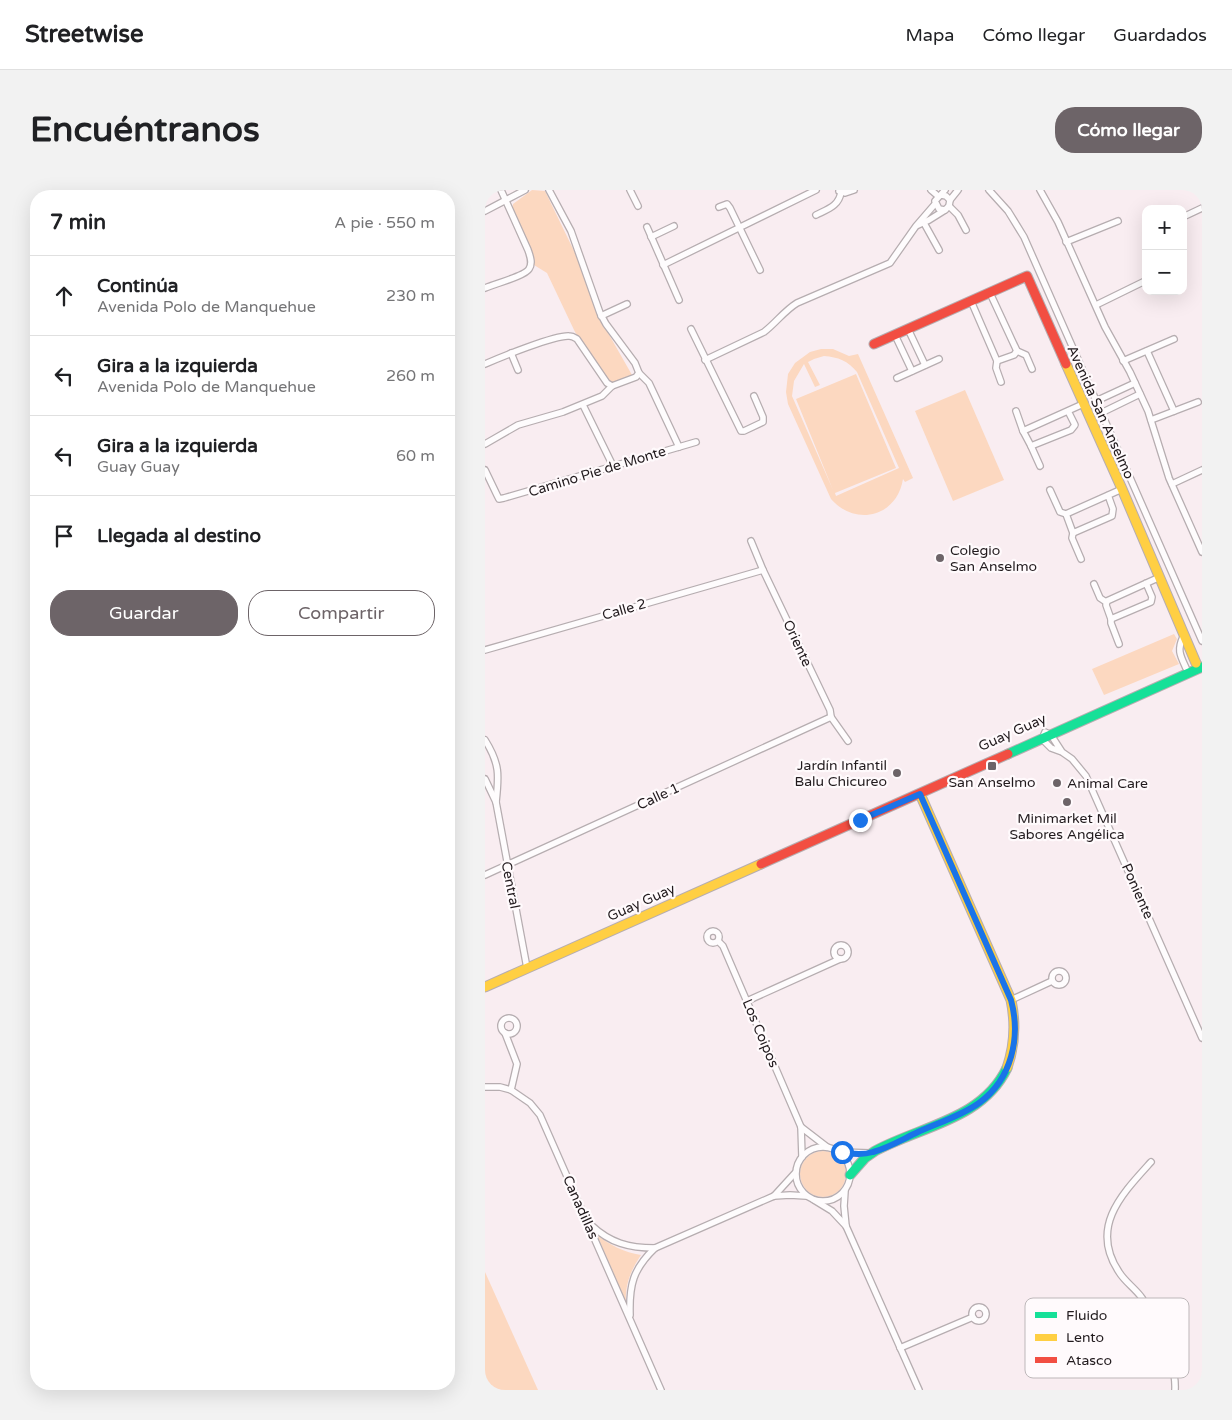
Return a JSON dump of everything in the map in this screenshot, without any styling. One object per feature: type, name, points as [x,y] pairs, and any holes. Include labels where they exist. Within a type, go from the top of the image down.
[{"type":"street","points":[[485,288],[525,273],[531,266],[528,250],[501,190]]},
{"type":"street","points":[[485,211],[525,190]]},
{"type":"street","points":[[549,190],[571,231],[601,316],[635,362],[639,373],[650,384],[679,446]]},
{"type":"street","points":[[630,190],[638,206]]},
{"type":"street","points":[[663,265],[816,190]]},
{"type":"street","points":[[816,215],[835,206],[840,198],[840,191],[853,190]]},
{"type":"street","points":[[931,190],[946,196],[948,205],[958,215],[967,230]]},
{"type":"street","points":[[916,226],[924,223],[948,205],[958,190]]},
{"type":"street","name":"Avenida San Anselmo","points":[[989,190],[1008,211],[1023,237],[1202,641]]},
{"type":"street","points":[[1040,190],[1054,215],[1114,345],[1140,394],[1151,420],[1172,484],[1200,543],[1202,552]]},
{"type":"street","points":[[705,360],[764,332],[797,303],[890,262],[942,194]]},
{"type":"street","points":[[719,207],[727,204],[760,270]]},
{"type":"street","points":[[935,204],[939,209],[948,205]]},
{"type":"street","points":[[1187,215],[1202,208]]},
{"type":"street","points":[[1066,242],[1118,221]]},
{"type":"street","points":[[924,223],[939,250]]},
{"type":"street","points":[[651,238],[674,226]]},
{"type":"street","points":[[647,227],[679,300]]},
{"type":"street","points":[[874,344],[1027,276],[1122,489],[1160,577],[1183,637],[1200,664]]},
{"type":"street","points":[[1095,305],[1142,282]]},
{"type":"street","points":[[990,292],[1017,351],[1026,355],[1032,369]]},
{"type":"street","points":[[971,301],[997,361],[996,368],[1001,382]]},
{"type":"street","points":[[601,316],[627,304]]},
{"type":"street","points":[[908,329],[925,365]]},
{"type":"street","points":[[691,330],[741,431],[763,422],[763,417],[754,396]]},
{"type":"street","points":[[895,335],[912,371]]},
{"type":"street","points":[[485,364],[511,353],[572,336],[577,339],[607,383],[612,386]]},
{"type":"street","points":[[1123,361],[1174,339]]},
{"type":"street","points":[[1147,350],[1174,411]]},
{"type":"street","points":[[997,361],[1014,355],[1017,351]]},
{"type":"street","points":[[511,353],[518,370]]},
{"type":"street","points":[[897,378],[939,359]]},
{"type":"street","points":[[485,444],[518,425],[563,412],[602,396],[612,386],[636,377],[639,373]]},
{"type":"street","points":[[1096,401],[1135,383]]},
{"type":"street","points":[[1101,413],[1140,394]]},
{"type":"street","points":[[1151,420],[1198,402]]},
{"type":"street","points":[[583,404],[613,466]]},
{"type":"street","points":[[1023,430],[1083,404]]},
{"type":"street","points":[[1031,446],[1071,430],[1075,425],[1068,411]]},
{"type":"street","points":[[1016,412],[1040,466]]},
{"type":"street","name":"Camino Pie de Monte","points":[[485,470],[499,499],[508,498],[695,442]]},
{"type":"street","points":[[1172,484],[1202,470]]},
{"type":"street","points":[[1050,490],[1061,513],[1066,514],[1122,489]]},
{"type":"street","points":[[1073,533],[1112,516],[1113,510],[1107,496]]},
{"type":"street","points":[[1066,514],[1073,533],[1072,538],[1081,559]]},
{"type":"street","name":"Oriente","points":[[751,541],[830,710],[831,716],[849,741]]},
{"type":"street","name":"Calle 2","points":[[485,650],[763,570]]},
{"type":"street","points":[[1106,602],[1160,577]]},
{"type":"street","points":[[1111,619],[1151,602],[1153,597],[1146,583]]},
{"type":"street","points":[[1094,584],[1100,598],[1106,602],[1119,644]]},
{"type":"street","points":[[1183,637],[1179,651],[1187,668]]},
{"type":"street","name":"Guay Guay","points":[[835,832],[865,813],[1046,735],[1187,668],[1200,664]]},
{"type":"street","name":"Guay Guay","points":[[1095,712],[1200,664]]},
{"type":"street","name":"Calle 1","points":[[485,875],[831,716]]},
{"type":"street","name":"Poniente","points":[[1046,735],[1051,748],[1062,752]]},
{"type":"street","name":"Poniente","points":[[1046,735],[1062,752],[1076,762],[1086,776],[1202,1038]]},
{"type":"street","name":"Central","points":[[485,740],[497,761],[498,786],[496,802]]},
{"type":"street","name":"Guay Guay","points":[[485,987],[920,794],[960,773]]},
{"type":"street","name":"Central","points":[[485,779],[496,802],[527,968]]},
{"type":"street","points":[[919,1390],[846,1226],[845,1190],[850,1176],[872,1152],[971,1108],[984,1099],[1008,1067],[1015,1042],[1015,1023],[1011,1000],[920,794]]},
{"type":"street","name":"Los Coipos","points":[[719,942],[723,946],[801,1126],[802,1157]]},
{"type":"street","points":[[747,1000],[840,959]]},
{"type":"street","points":[[1011,1000],[1052,982]]},
{"type":"street","points":[[485,1087],[500,1087],[511,1090],[517,1064],[505,1033]]},
{"type":"street","name":"Canadillas","points":[[511,1090],[530,1103],[540,1115],[661,1390]]},
{"type":"street","name":"Los Coipos","points":[[801,1126],[827,1148]]},
{"type":"street","points":[[630,1319],[632,1282],[643,1261],[655,1248],[774,1196],[785,1186],[795,1172],[802,1157],[813,1149],[827,1148],[838,1152],[872,1152]]},
{"type":"street","points":[[838,1152],[848,1163],[850,1176]]},
{"type":"street","points":[[1142,1298],[1116,1268],[1108,1242],[1108,1229],[1115,1205],[1151,1162]]},
{"type":"street","points":[[795,1172],[798,1186],[806,1196],[831,1211],[846,1226]]},
{"type":"street","points":[[814,1200],[826,1202],[837,1198],[845,1190]]},
{"type":"street","points":[[774,1196],[806,1196]]},
{"type":"street","points":[[588,1223],[602,1235],[619,1244],[655,1248]]},
{"type":"street","points":[[900,1348],[973,1317]]},
{"type":"shaded area","points":[[532,190],[545,191],[577,257],[599,317],[632,375],[610,385],[575,332],[547,273],[534,265],[534,259],[512,209],[513,204]]},
{"type":"shaded area","points":[[821,349],[833,349],[849,356],[858,354],[913,478],[905,482],[903,479],[899,492],[893,502],[874,514],[852,513],[841,508],[831,499],[788,404],[786,392],[788,374],[795,363],[810,352]],"holes":[[[824,356],[846,362],[857,372],[899,468],[836,496],[835,493],[896,468],[856,374],[796,399],[833,490],[792,396],[794,381],[804,364],[815,387],[820,385],[808,362]]]},
{"type":"shaded area","points":[[965,390],[1004,480],[953,501],[915,411]]},
{"type":"shaded area","points":[[1174,634],[1177,639],[1172,651],[1179,664],[1104,695],[1092,669]]},
{"type":"shaded area","points":[[823,1151],[836,1155],[842,1161],[846,1174],[842,1187],[836,1193],[823,1197],[810,1193],[804,1187],[800,1174],[804,1161],[810,1155]]},
{"type":"shaded area","points":[[597,1235],[618,1248],[641,1255],[629,1277],[626,1302]]},
{"type":"shaded area","points":[[485,1272],[538,1390],[485,1390]]},
{"type":"traffic: fast","points":[[1008,754],[1202,667]]},
{"type":"traffic: fast","points":[[850,1175],[865,1158],[875,1151],[966,1111],[996,1085],[1007,1068]]},
{"type":"traffic: slow","points":[[1066,364],[1122,489],[1196,663]]},
{"type":"traffic: slow","points":[[920,794],[1011,1000],[1014,1034],[1007,1068]]},
{"type":"traffic: slow","points":[[485,987],[761,864]]},
{"type":"traffic: jam","points":[[874,344],[1027,276],[1066,364]]},
{"type":"traffic: jam","points":[[761,864],[1008,754]]},
{"type":"place","name":"Colegio San Anselmo","points":[[940,558]]},
{"type":"place","name":"San Anselmo","points":[[992,766]]},
{"type":"place","name":"Jardín Infantil Balu Chicureo","points":[[897,773]]},
{"type":"place","name":"Animal Care","points":[[1057,783]]},
{"type":"place","name":"Minimarket Mil Sabores Angélica","points":[[1067,802]]},
{"type":"route","points":[[842,1152],[872,1152],[979,1103],[989,1095],[1004,1075],[1011,1059],[1015,1042],[1015,1016],[1011,1000],[920,794],[860,820]]}]
